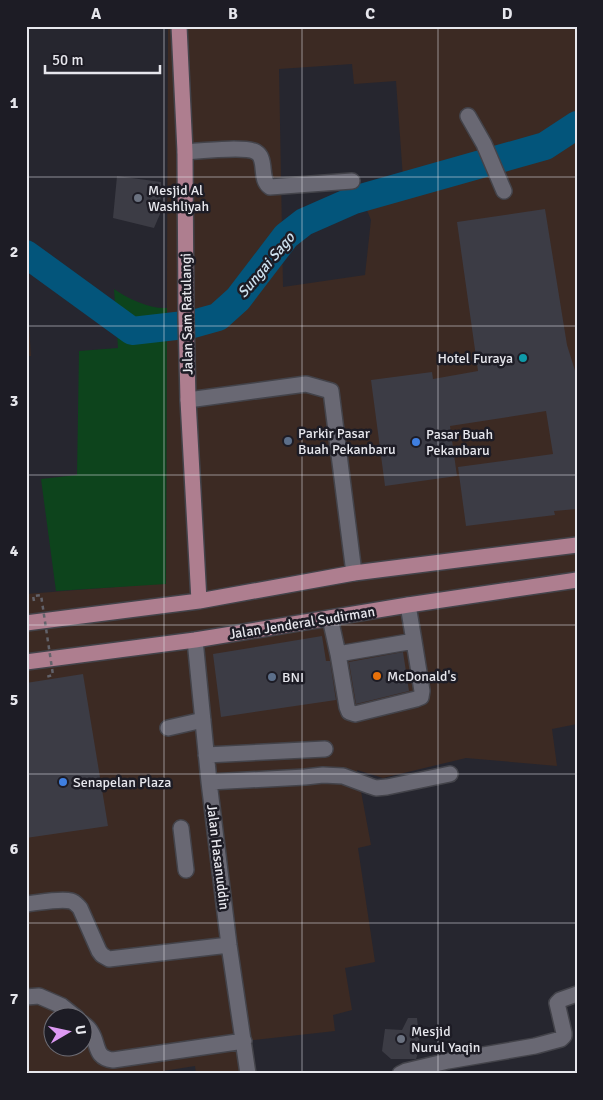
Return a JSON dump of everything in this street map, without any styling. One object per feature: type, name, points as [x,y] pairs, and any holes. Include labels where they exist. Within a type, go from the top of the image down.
[{"type":"main road","name":"Jalan Sam Ratulangi","points":[[180,26],[185,152],[188,400],[199,601]]},
{"type":"main road","points":[[26,623],[199,601],[354,573],[577,545]]},
{"type":"main road","name":"Jalan Jenderal Sudirman","points":[[26,662],[195,640],[408,605],[577,580]]},
{"type":"street","points":[[468,116],[484,144],[504,191]]},
{"type":"street","points":[[185,152],[228,150],[255,152],[260,156],[266,183],[270,187],[352,181]]},
{"type":"street","points":[[188,400],[306,384],[331,391],[354,573]]},
{"type":"street","points":[[330,618],[347,707],[349,712],[355,714],[421,697],[422,691],[408,605]]},
{"type":"street","name":"Jalan Hasanuddin","points":[[195,640],[209,782],[229,945],[248,1074]]},
{"type":"street","points":[[338,654],[414,641]]},
{"type":"street","points":[[168,728],[203,720]]},
{"type":"street","points":[[206,755],[325,749]]},
{"type":"street","points":[[209,782],[323,775],[343,776],[370,786],[382,788],[450,774]]},
{"type":"street","points":[[180,828],[186,870]]},
{"type":"street","points":[[26,904],[64,900],[76,903],[99,951],[108,959],[229,945]]},
{"type":"street","points":[[400,1074],[448,1061],[535,1046],[561,1039],[564,1033],[557,1003],[560,1000],[577,994]]},
{"type":"street","points":[[26,997],[39,996],[64,1008]]},
{"type":"street","points":[[92,1034],[100,1054],[107,1059],[113,1060],[244,1041]]},
{"type":"path","points":[[34,601],[33,596],[41,595],[53,675],[46,676]]},
{"type":"shaded area","points":[[168,26],[577,26],[577,724],[552,729],[557,766],[466,758],[383,778],[357,770],[371,845],[358,848],[375,962],[345,968],[352,1010],[333,1015],[335,1031],[244,1041],[248,1074],[196,1074],[195,1066],[144,1074],[26,1074],[26,594],[166,583]],"holes":[[[352,64],[354,84],[396,81],[403,178],[359,191],[371,220],[365,275],[283,287],[279,69]]]},
{"type":"shaded area","points":[[26,282],[31,356],[26,356]]},
{"type":"green space","points":[[114,289],[139,303],[167,308],[166,584],[56,591],[41,479],[77,475],[79,351],[118,348]]},
{"type":"building","name":"Mesjid Al Washliyah","points":[[117,176],[161,182],[160,214],[154,228],[113,218]]},
{"type":"building","name":"Hotel Furaya","points":[[545,209],[567,345],[577,377],[577,509],[554,511],[555,515],[466,526],[458,467],[553,454],[546,411],[450,426],[457,476],[385,486],[371,380],[432,372],[433,379],[478,371],[457,222]]},
{"type":"building","name":"BNI","points":[[322,636],[326,661],[330,661],[336,700],[221,717],[213,654]]},
{"type":"building","name":"McDonald's","points":[[403,652],[409,691],[356,704],[349,662]]},
{"type":"building","name":"Senapelan Plaza","points":[[83,674],[108,826],[26,838],[26,683]]},
{"type":"building","name":"Mesjid Nurul Yaqin","points":[[408,1018],[417,1018],[420,1047],[416,1059],[391,1059],[382,1051],[385,1029],[402,1030]]},
{"type":"waterway","name":"Sungai Sago","points":[[26,254],[132,331],[193,324],[218,317],[238,299],[286,236],[304,222],[354,200],[545,146],[577,125]]},
{"type":"place","name":"Mesjid Al Washliyah","points":[[138,198]]},
{"type":"place","name":"Hotel Furaya","points":[[523,358]]},
{"type":"place","name":"Parkir Pasar Buah Pekanbaru","points":[[288,441]]},
{"type":"place","name":"Pasar Buah Pekanbaru","points":[[416,442]]},
{"type":"place","name":"McDonald's","points":[[377,676]]},
{"type":"place","name":"BNI","points":[[272,677]]},
{"type":"place","name":"Senapelan Plaza","points":[[63,782]]},
{"type":"place","name":"Mesjid Nurul Yaqin","points":[[401,1039]]}]
